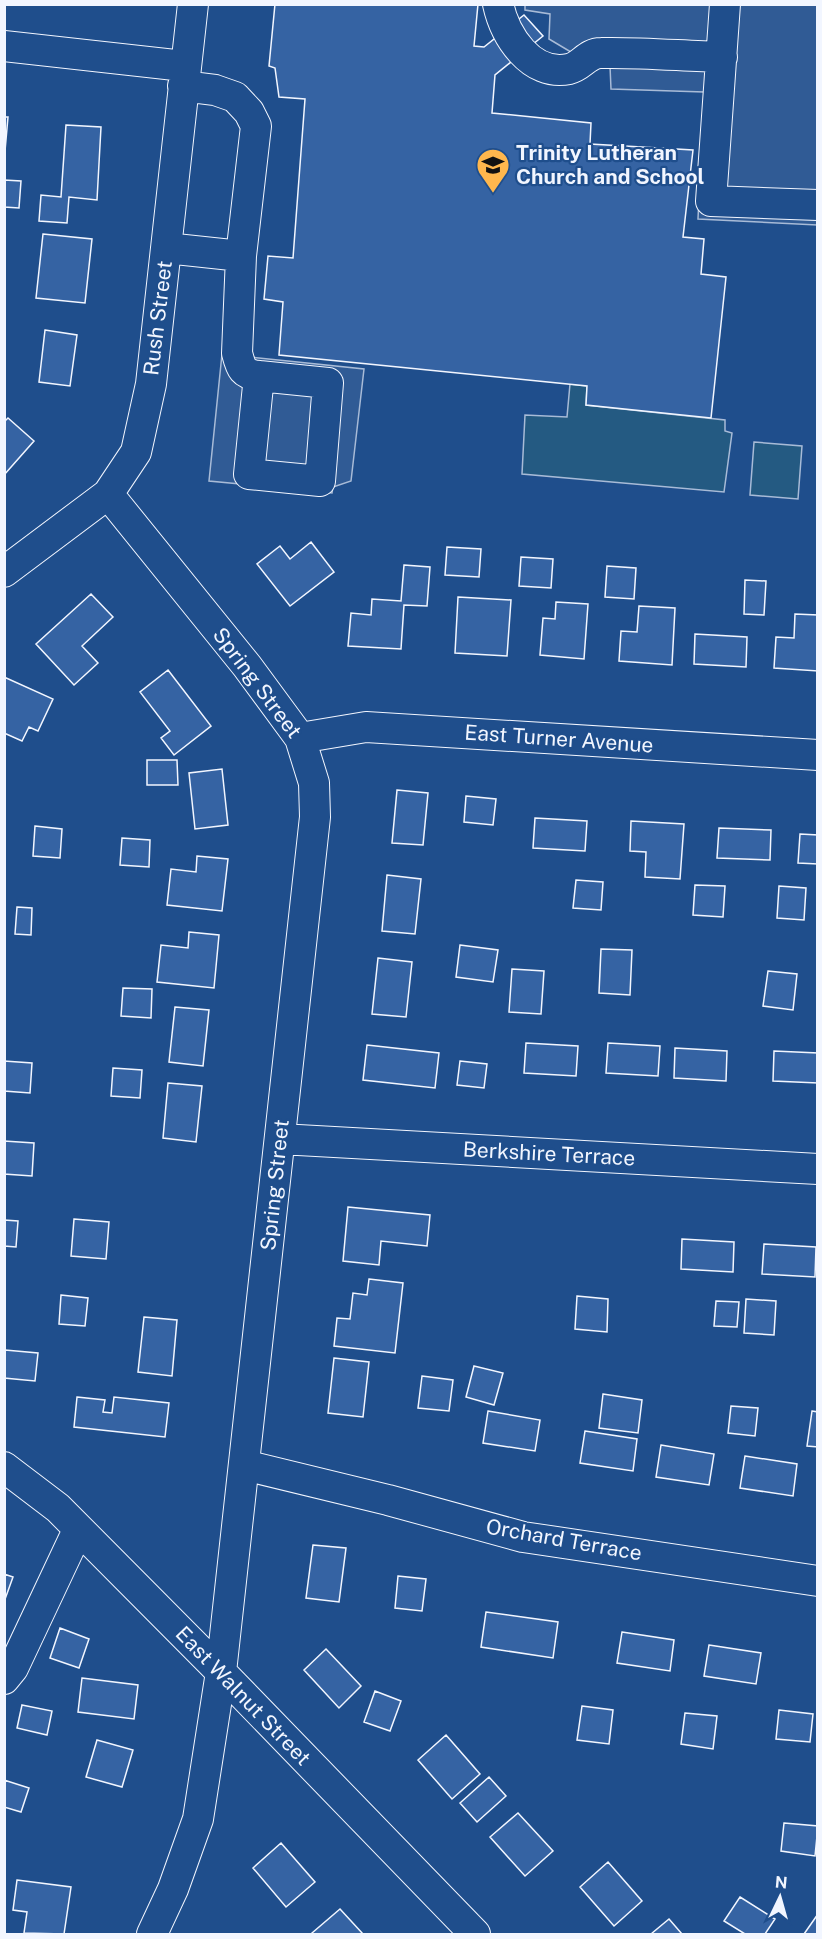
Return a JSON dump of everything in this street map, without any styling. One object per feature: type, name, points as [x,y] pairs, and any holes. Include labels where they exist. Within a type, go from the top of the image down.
[{"type":"street","name":"Rush Street","points":[[4,572],[108,494],[136,452],[146,416],[193,4]]},
{"type":"street","points":[[498,4],[503,25],[514,42],[530,60],[543,67],[571,68],[593,53],[722,57]]},
{"type":"street","points":[[725,4],[711,201],[818,205]]},
{"type":"street","points":[[4,46],[184,76],[235,97],[249,111],[256,126],[241,256],[237,353],[241,368],[246,374],[259,376]]},
{"type":"street","points":[[166,248],[241,256]]},
{"type":"street","name":"Spring Street","points":[[108,494],[247,666],[300,738],[314,783],[315,817],[221,1672],[198,1819],[173,1889],[152,1935]]},
{"type":"street","name":"East Turner Avenue","points":[[300,738],[366,727],[818,755]]},
{"type":"street","name":"Berkshire Terrace","points":[[280,1138],[818,1168]]},
{"type":"street","name":"Orchard Terrace","points":[[244,1466],[367,1494],[523,1537],[818,1581]]},
{"type":"street","name":"East Walnut Street","points":[[4,1467],[58,1508],[221,1672],[474,1935]]},
{"type":"street","points":[[4,1679],[13,1668],[78,1530]]},
{"type":"shaded area","points":[[525,4],[817,5],[817,225],[698,219],[704,92],[611,89],[610,66],[591,64],[549,39],[550,14],[525,10]]},
{"type":"shaded area","points":[[222,354],[364,369],[351,481],[333,487],[332,493],[209,481]]},
{"type":"shaded area","points":[[570,384],[587,386],[586,405],[725,420],[725,431],[732,433],[724,492],[522,474],[525,415],[567,417]]},
{"type":"shaded area","points":[[754,442],[802,446],[798,499],[750,495]]},
{"type":"building","name":"Trinity Lutheran Church and School","points":[[275,4],[478,4],[474,46],[484,47],[524,15],[543,36],[495,75],[492,113],[591,123],[590,144],[693,150],[683,237],[704,239],[701,274],[726,277],[711,418],[586,405],[587,386],[279,355],[283,302],[264,299],[268,256],[293,258],[305,99],[279,97],[275,68],[269,66]]},
{"type":"building","points":[[4,117],[8,117],[5,151],[4,151]]},
{"type":"building","points":[[66,125],[101,127],[97,200],[69,197],[67,223],[39,221],[41,195],[61,197]]},
{"type":"building","points":[[4,180],[21,181],[19,208],[4,207]]},
{"type":"building","points":[[43,234],[92,239],[85,303],[36,298]]},
{"type":"building","points":[[45,330],[77,335],[70,386],[39,382]]},
{"type":"building","points":[[8,418],[34,441],[4,475],[4,422]]},
{"type":"building","points":[[311,542],[334,572],[290,606],[257,564],[280,546],[290,559]]},
{"type":"building","points":[[447,547],[481,549],[479,577],[445,575]]},
{"type":"building","points":[[521,557],[553,559],[551,588],[519,586]]},
{"type":"building","points":[[404,565],[430,567],[427,606],[404,605],[401,649],[348,646],[351,613],[371,615],[372,599],[401,601]]},
{"type":"building","points":[[607,566],[636,568],[634,599],[605,597]]},
{"type":"building","points":[[745,580],[766,581],[764,615],[744,614]]},
{"type":"building","points":[[91,594],[113,617],[82,646],[98,663],[74,685],[36,644]]},
{"type":"building","points":[[458,597],[511,600],[507,656],[455,653]]},
{"type":"building","points":[[556,602],[588,604],[584,659],[540,655],[543,618],[555,619]]},
{"type":"building","points":[[639,606],[675,608],[672,665],[619,661],[621,631],[637,632]]},
{"type":"building","points":[[795,614],[818,615],[818,671],[774,668],[776,637],[794,638]]},
{"type":"building","points":[[695,634],[747,637],[746,667],[694,664]]},
{"type":"building","points":[[168,670],[211,726],[174,755],[161,738],[170,731],[140,692]]},
{"type":"building","points":[[4,677],[53,699],[38,731],[29,727],[22,741],[4,733]]},
{"type":"building","points":[[147,760],[177,760],[178,785],[147,785]]},
{"type":"building","points":[[222,769],[228,825],[195,829],[189,773]]},
{"type":"building","points":[[397,790],[428,793],[423,845],[392,843]]},
{"type":"building","points":[[466,796],[496,799],[493,825],[464,822]]},
{"type":"building","points":[[535,818],[587,821],[585,851],[533,848]]},
{"type":"building","points":[[631,821],[684,824],[680,879],[645,877],[646,852],[630,851]]},
{"type":"building","points":[[35,826],[62,829],[60,858],[33,856]]},
{"type":"building","points":[[719,828],[771,830],[770,860],[717,858]]},
{"type":"building","points":[[800,834],[818,835],[818,864],[798,863]]},
{"type":"building","points":[[122,838],[150,840],[149,867],[120,865]]},
{"type":"building","points":[[197,856],[228,859],[222,911],[167,905],[171,869],[196,872]]},
{"type":"building","points":[[387,875],[421,879],[415,934],[382,931]]},
{"type":"building","points":[[576,880],[603,882],[601,910],[573,908]]},
{"type":"building","points":[[695,885],[725,886],[723,917],[693,915]]},
{"type":"building","points":[[779,886],[806,888],[804,920],[777,918]]},
{"type":"building","points":[[17,907],[32,908],[31,935],[15,934]]},
{"type":"building","points":[[189,932],[219,935],[214,988],[157,982],[161,945],[188,948]]},
{"type":"building","points":[[460,945],[498,950],[493,982],[456,977]]},
{"type":"building","points":[[601,949],[632,950],[630,995],[599,993]]},
{"type":"building","points":[[378,958],[412,962],[406,1017],[372,1014]]},
{"type":"building","points":[[512,969],[544,971],[541,1014],[509,1012]]},
{"type":"building","points":[[768,971],[797,974],[793,1010],[763,1006]]},
{"type":"building","points":[[123,988],[152,989],[151,1018],[121,1016]]},
{"type":"building","points":[[175,1007],[209,1010],[203,1066],[169,1062]]},
{"type":"building","points":[[526,1043],[578,1046],[576,1076],[524,1073]]},
{"type":"building","points":[[608,1043],[660,1046],[658,1076],[606,1073]]},
{"type":"building","points":[[367,1045],[439,1053],[435,1088],[363,1080]]},
{"type":"building","points":[[675,1048],[727,1051],[726,1081],[674,1078]]},
{"type":"building","points":[[774,1051],[818,1053],[818,1083],[773,1081]]},
{"type":"building","points":[[4,1061],[32,1063],[30,1093],[4,1091]]},
{"type":"building","points":[[460,1061],[487,1064],[484,1088],[457,1085]]},
{"type":"building","points":[[113,1068],[142,1070],[140,1098],[111,1096]]},
{"type":"building","points":[[168,1083],[202,1086],[196,1142],[163,1138]]},
{"type":"building","points":[[4,1141],[34,1143],[32,1176],[4,1174]]},
{"type":"building","points":[[348,1207],[430,1215],[427,1246],[381,1241],[379,1265],[343,1261]]},
{"type":"building","points":[[74,1219],[109,1222],[106,1259],[71,1256]]},
{"type":"building","points":[[4,1220],[18,1221],[16,1247],[4,1246]]},
{"type":"building","points":[[682,1239],[734,1242],[733,1272],[681,1269]]},
{"type":"building","points":[[764,1244],[816,1247],[815,1277],[762,1274]]},
{"type":"building","points":[[369,1279],[403,1283],[395,1353],[334,1346],[337,1318],[350,1319],[353,1293],[367,1295]]},
{"type":"building","points":[[61,1295],[88,1298],[85,1326],[59,1324]]},
{"type":"building","points":[[577,1296],[608,1299],[607,1332],[575,1329]]},
{"type":"building","points":[[746,1299],[776,1301],[774,1335],[744,1333]]},
{"type":"building","points":[[716,1301],[739,1302],[737,1327],[714,1326]]},
{"type":"building","points":[[144,1317],[177,1320],[172,1376],[138,1372]]},
{"type":"building","points":[[5,1350],[38,1353],[35,1381],[4,1378]]},
{"type":"building","points":[[334,1358],[369,1362],[363,1417],[328,1413]]},
{"type":"building","points":[[474,1366],[503,1373],[494,1405],[466,1397]]},
{"type":"building","points":[[422,1376],[453,1380],[449,1411],[418,1408]]},
{"type":"building","points":[[603,1394],[642,1400],[638,1433],[599,1428]]},
{"type":"building","points":[[77,1397],[105,1400],[103,1412],[112,1413],[114,1397],[169,1403],[165,1437],[74,1427]]},
{"type":"building","points":[[731,1406],[758,1408],[755,1436],[728,1433]]},
{"type":"building","points":[[488,1411],[540,1420],[535,1451],[483,1443]]},
{"type":"building","points":[[812,1411],[818,1412],[818,1447],[807,1446]]},
{"type":"building","points":[[585,1431],[637,1439],[633,1471],[580,1463]]},
{"type":"building","points":[[661,1445],[714,1454],[709,1485],[656,1477]]},
{"type":"building","points":[[745,1456],[797,1464],[793,1496],[740,1488]]},
{"type":"building","points":[[313,1545],[346,1548],[339,1602],[306,1598]]},
{"type":"building","points":[[4,1574],[13,1577],[4,1602]]},
{"type":"building","points":[[398,1576],[426,1579],[422,1611],[395,1608]]},
{"type":"building","points":[[486,1612],[558,1622],[553,1658],[481,1647]]},
{"type":"building","points":[[60,1628],[89,1639],[79,1668],[50,1658]]},
{"type":"building","points":[[622,1632],[674,1640],[670,1671],[617,1663]]},
{"type":"building","points":[[709,1645],[761,1653],[756,1684],[704,1676]]},
{"type":"building","points":[[326,1649],[361,1686],[339,1708],[304,1670]]},
{"type":"building","points":[[82,1678],[138,1685],[134,1719],[78,1712]]},
{"type":"building","points":[[375,1691],[401,1701],[390,1731],[364,1722]]},
{"type":"building","points":[[22,1705],[52,1711],[47,1735],[17,1728]]},
{"type":"building","points":[[582,1706],[613,1710],[609,1744],[577,1740]]},
{"type":"building","points":[[779,1710],[813,1714],[810,1742],[776,1739]]},
{"type":"building","points":[[685,1713],[717,1716],[713,1749],[681,1744]]},
{"type":"building","points":[[446,1735],[480,1774],[452,1799],[418,1760]]},
{"type":"building","points":[[97,1740],[133,1750],[122,1787],[86,1777]]},
{"type":"building","points":[[489,1777],[506,1796],[477,1822],[460,1803]]},
{"type":"building","points":[[4,1780],[29,1788],[21,1812],[4,1807]]},
{"type":"building","points":[[518,1813],[553,1851],[525,1876],[490,1837]]},
{"type":"building","points":[[784,1823],[818,1826],[815,1856],[781,1851]]},
{"type":"building","points":[[281,1843],[315,1882],[286,1907],[253,1868]]},
{"type":"building","points":[[608,1862],[642,1901],[614,1926],[580,1887]]},
{"type":"building","points":[[17,1880],[71,1887],[64,1934],[24,1933],[27,1912],[13,1910]]},
{"type":"building","points":[[740,1897],[775,1919],[765,1934],[745,1934],[724,1921]]},
{"type":"building","points":[[340,1909],[363,1934],[312,1933]]},
{"type":"building","points":[[818,1914],[818,1934],[804,1934]]},
{"type":"building","points":[[669,1919],[682,1934],[651,1934]]},
{"type":"place","name":"Trinity Lutheran Church and School","points":[[493,194]]}]
